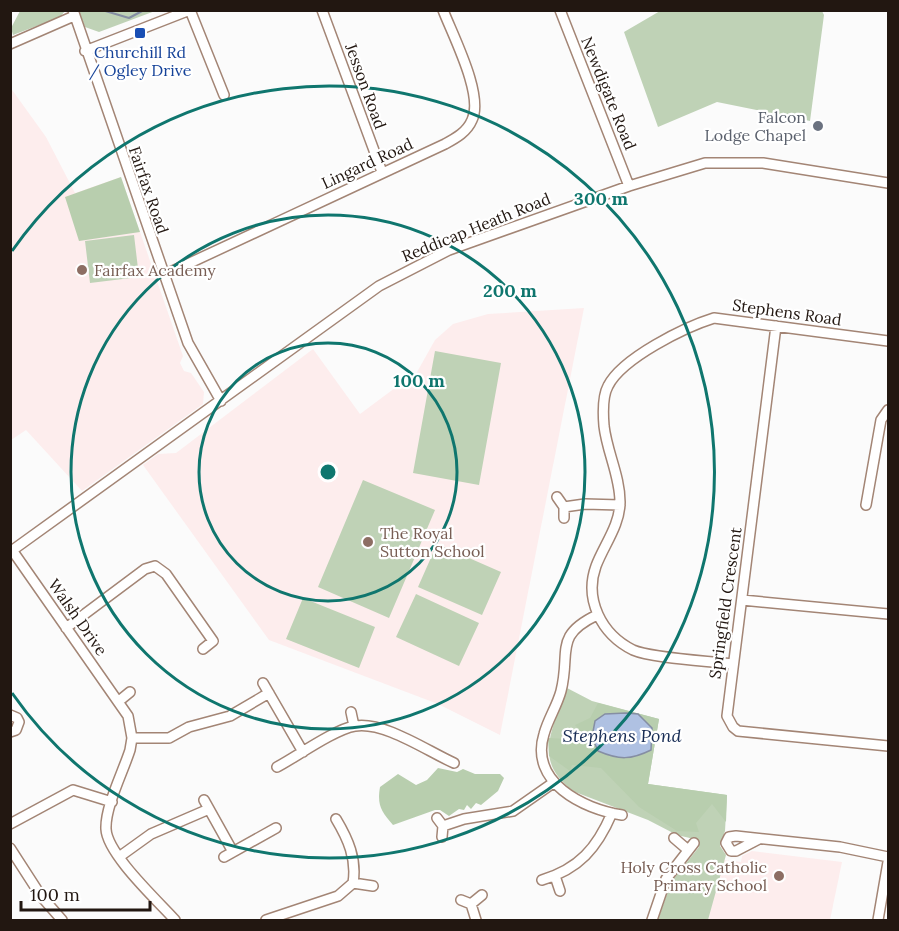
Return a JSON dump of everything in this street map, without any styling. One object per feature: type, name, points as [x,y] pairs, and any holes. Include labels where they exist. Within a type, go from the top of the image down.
[{"type":"street","points":[[85,51],[190,10],[224,95]]},
{"type":"street","name":"Jesson Road","points":[[322,10],[382,172]]},
{"type":"street","name":"Lingard Road","points":[[164,275],[456,138],[465,131],[474,116],[475,96],[442,10]]},
{"type":"street","name":"Newdigate Road","points":[[560,10],[630,186]]},
{"type":"street","points":[[10,44],[73,13]]},
{"type":"street","name":"Fairfax Road","points":[[73,13],[192,351],[221,401]]},
{"type":"street","name":"Reddicap Heath Road","points":[[11,551],[399,274],[496,232],[630,186],[705,164],[740,161],[888,183]]},
{"type":"street","name":"Stephens Road","points":[[620,505],[604,424],[604,398],[608,385],[615,376],[639,356],[701,322],[723,318],[888,341]]},
{"type":"street","name":"Springfield Crescent","points":[[776,326],[727,716],[738,731],[888,746]]},
{"type":"street","points":[[866,505],[864,494],[881,420],[888,410]]},
{"type":"street","points":[[557,497],[564,507],[564,518]]},
{"type":"street","points":[[564,507],[585,504],[620,505],[596,567],[592,588],[597,615],[612,633],[634,651],[732,664]]},
{"type":"street","name":"Walsh Drive","points":[[11,551],[119,701],[128,716],[132,738]]},
{"type":"street","points":[[66,628],[145,569],[155,566],[166,574],[213,641],[203,649]]},
{"type":"street","points":[[742,600],[888,614]]},
{"type":"street","points":[[542,880],[570,868],[590,853],[617,814],[578,800],[553,783],[545,766],[543,742],[561,691],[569,636],[579,624],[597,615]]},
{"type":"street","points":[[263,683],[303,752]]},
{"type":"street","points":[[119,701],[130,692]]},
{"type":"street","points":[[175,921],[119,857],[107,839],[106,830],[112,802],[132,738],[169,738],[189,727],[230,716],[269,693]]},
{"type":"street","points":[[351,712],[354,726]]},
{"type":"street","points":[[10,715],[17,718],[19,722],[16,730],[10,732]]},
{"type":"street","points":[[277,767],[354,726],[385,729],[433,759],[454,763]]},
{"type":"street","points":[[443,826],[464,819],[513,811],[553,783]]},
{"type":"street","points":[[10,824],[73,790],[112,802]]},
{"type":"street","points":[[204,800],[229,855],[276,828]]},
{"type":"street","points":[[119,857],[168,824],[209,809]]},
{"type":"street","points":[[436,818],[443,826],[442,837]]},
{"type":"street","points":[[266,921],[338,896],[353,883],[351,847],[337,831],[336,819]]},
{"type":"street","points":[[652,921],[666,879],[691,847],[674,838]]},
{"type":"street","points":[[759,839],[840,847],[888,857]]},
{"type":"street","points":[[10,848],[41,896],[62,921]]},
{"type":"street","points":[[878,921],[888,862]]},
{"type":"street","points":[[555,876],[560,891]]},
{"type":"street","points":[[353,883],[374,886]]},
{"type":"street","points":[[476,921],[466,902],[482,895]]},
{"type":"shaded area","name":"Fairfax Academy","points":[[10,87],[46,137],[75,193],[121,177],[183,356],[180,363],[184,371],[191,373],[204,392],[203,404],[82,491],[26,430],[11,440]]},
{"type":"shaded area","name":"The Royal Sutton School","points":[[584,308],[500,735],[438,704],[269,640],[143,465],[158,454],[176,453],[313,349],[360,414],[399,385],[412,381],[435,340],[453,324],[488,314]]},
{"type":"shaded area","name":"Holy Cross Catholic Primary School","points":[[752,851],[842,862],[830,920],[708,920],[723,860],[741,862],[742,856]]},
{"type":"green space","points":[[65,10],[60,17],[13,35],[11,28],[20,11]]},
{"type":"green space","points":[[79,10],[155,11],[99,32],[85,27]]},
{"type":"green space","points":[[660,11],[822,11],[824,15],[810,121],[717,102],[658,127],[624,32]]},
{"type":"green space","points":[[121,177],[140,232],[79,241],[65,197]]},
{"type":"green space","points":[[134,235],[139,277],[90,283],[85,241]]},
{"type":"green space","points":[[435,351],[501,363],[479,485],[413,473]]},
{"type":"green space","points":[[363,480],[435,510],[389,618],[318,587]]},
{"type":"green space","points":[[437,544],[501,572],[482,615],[418,587]]},
{"type":"green space","points":[[416,594],[479,623],[459,666],[396,637]]},
{"type":"green space","points":[[303,598],[375,627],[359,668],[286,639]]},
{"type":"green space","points":[[567,688],[592,701],[659,719],[648,784],[727,795],[725,831],[720,846],[726,855],[708,920],[658,920],[671,882],[699,847],[694,839],[677,835],[648,820],[575,792],[561,781],[553,769],[549,756],[549,744]]},
{"type":"green space","points":[[598,703],[659,719],[648,784],[727,795],[726,822],[712,804],[696,823],[699,832],[677,831],[639,807],[601,768],[572,765],[570,771],[549,756],[548,738],[587,740],[575,725],[590,718]]},
{"type":"green space","points":[[438,768],[457,772],[463,769],[475,774],[500,774],[504,778],[498,791],[481,805],[476,803],[471,809],[467,805],[464,810],[459,809],[449,816],[440,810],[435,810],[393,825],[381,808],[380,787],[398,774],[416,785],[427,780]]},
{"type":"water","name":"Stephens Pond","points":[[605,714],[638,714],[652,728],[651,750],[625,758],[598,751],[592,737],[595,721]]},
{"type":"waterway","points":[[102,10],[129,18],[144,10]]},
{"type":"place","name":"Churchill Rd / Ogley Drive","points":[[140,33]]},
{"type":"place","name":"Falcon Lodge Chapel","points":[[818,126]]},
{"type":"place","name":"Fairfax Academy","points":[[82,270]]},
{"type":"place","name":"The Royal Sutton School","points":[[368,542]]},
{"type":"place","name":"Holy Cross Catholic Primary School","points":[[779,876]]}]
